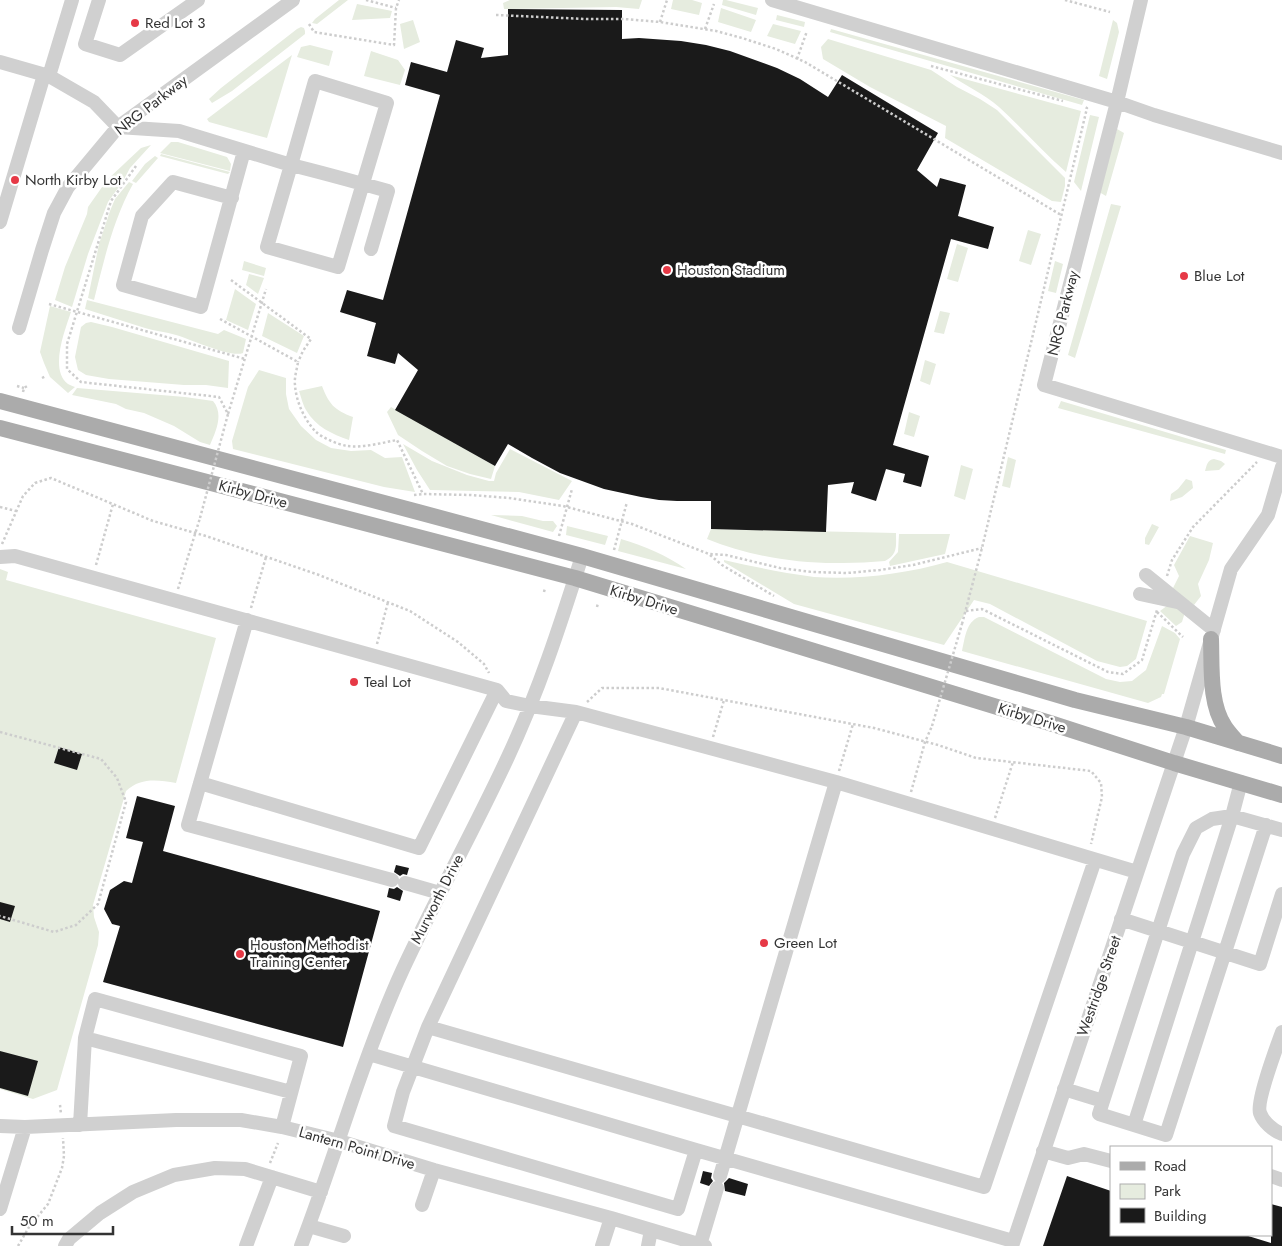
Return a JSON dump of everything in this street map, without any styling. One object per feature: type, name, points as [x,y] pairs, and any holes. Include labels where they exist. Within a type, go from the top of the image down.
[{"type":"main road","name":"Kirby Drive","points":[[0,402],[582,556],[1076,700],[1186,726],[1282,756]]},
{"type":"main road","name":"Kirby Drive","points":[[0,428],[575,578],[1282,794]]},
{"type":"main road","points":[[281,502],[288,477]]},
{"type":"main road","points":[[834,658],[842,633]]},
{"type":"main road","points":[[1213,634],[1215,704],[1224,726],[1238,742]]},
{"type":"street","points":[[0,222],[46,75],[72,0]]},
{"type":"street","points":[[99,0],[85,44],[120,55],[198,0]]},
{"type":"street","name":"NRG Parkway","points":[[19,328],[54,213],[68,188],[118,127],[293,0]]},
{"type":"street","points":[[772,0],[1282,153]]},
{"type":"street","name":"NRG Parkway","points":[[1141,0],[1117,102],[1044,385],[1282,457]]},
{"type":"street","points":[[0,62],[46,75],[94,102],[118,127],[179,131],[388,191],[371,249]]},
{"type":"street","points":[[315,81],[387,103],[338,267],[267,246],[292,165],[315,81]]},
{"type":"street","points":[[232,198],[174,182],[142,216],[122,285],[201,307],[232,198],[244,151]]},
{"type":"street","name":"Westridge Street","points":[[1012,1243],[1186,726],[1232,569],[1268,515],[1282,467]]},
{"type":"street","points":[[0,557],[15,556],[497,690],[506,701],[576,712],[836,782],[1137,872]]},
{"type":"street","name":"Murworth Drive","points":[[301,1246],[368,1054],[402,970],[491,791],[530,706],[549,658],[582,556]]},
{"type":"street","points":[[1146,575],[1213,634]]},
{"type":"street","points":[[1140,594],[1180,603]]},
{"type":"street","points":[[248,620],[188,825],[440,893]]},
{"type":"street","points":[[200,783],[420,848],[497,690]]},
{"type":"street","points":[[576,712],[428,1027],[403,1092],[394,1126],[678,1209],[696,1150]]},
{"type":"street","points":[[702,1245],[718,1182],[836,782]]},
{"type":"street","points":[[1134,1124],[1232,816],[1240,782]]},
{"type":"street","points":[[1266,826],[1166,1135],[1099,1114],[1183,854],[1196,828],[1212,819],[1232,816],[1282,830]]},
{"type":"street","points":[[428,1027],[984,1187],[1091,858]]},
{"type":"street","points":[[1121,919],[1260,964],[1282,894]]},
{"type":"street","points":[[80,1125],[85,1038],[95,999],[301,1056],[282,1126]]},
{"type":"street","points":[[1282,1032],[1260,1100],[1259,1112],[1265,1122],[1282,1134]]},
{"type":"street","points":[[85,1038],[291,1092]]},
{"type":"street","points":[[368,1054],[1012,1243]]},
{"type":"street","points":[[1064,1088],[1104,1101]]},
{"type":"street","name":"Lantern Point Drive","points":[[0,1126],[24,1127],[176,1120],[241,1120],[282,1126],[702,1245]]},
{"type":"street","points":[[1,1203],[24,1127]]},
{"type":"street","points":[[1043,1151],[1068,1158],[1084,1154],[1110,1161]]},
{"type":"street","points":[[65,1246],[69,1240],[100,1213],[134,1192],[174,1175],[215,1168],[245,1169],[321,1192]]},
{"type":"street","points":[[422,1205],[434,1170]]},
{"type":"street","points":[[246,1246],[269,1176]]},
{"type":"street","points":[[602,1246],[612,1218]]},
{"type":"street","points":[[309,1226],[344,1236]]},
{"type":"street","points":[[648,1246],[651,1230]]},
{"type":"path","points":[[366,0],[396,8]]},
{"type":"path","points":[[309,24],[314,32],[394,46],[396,8],[399,0]]},
{"type":"path","points":[[660,22],[667,0]]},
{"type":"path","points":[[1066,0],[1110,12]]},
{"type":"path","points":[[705,29],[714,4]]},
{"type":"path","points":[[496,15],[660,22],[705,29],[776,49],[806,62],[1062,215]]},
{"type":"path","points":[[797,59],[807,31]]},
{"type":"path","points":[[931,66],[1069,103]]},
{"type":"path","points":[[907,803],[962,624],[982,548],[1087,108],[1078,106]]},
{"type":"path","points":[[136,166],[112,200],[67,344],[66,369],[81,382],[220,397],[228,414]]},
{"type":"path","points":[[231,280],[311,339],[298,362],[295,384],[298,400],[304,415],[316,432],[329,440],[347,446],[361,446],[397,440],[423,494]]},
{"type":"path","points":[[174,600],[200,518],[228,414],[266,289]]},
{"type":"path","points":[[49,304],[245,359]]},
{"type":"path","points":[[220,320],[298,362]]},
{"type":"path","points":[[18,386],[24,388],[29,385]]},
{"type":"path","points":[[23,394],[24,388]]},
{"type":"path","points":[[0,547],[23,496],[35,483],[51,478],[153,521],[195,533],[319,575],[410,611],[458,642],[484,664],[497,690]]},
{"type":"path","points":[[558,540],[572,488]]},
{"type":"path","points":[[408,496],[423,494],[509,498],[544,502],[622,521],[709,554],[722,565],[778,598]]},
{"type":"path","points":[[613,556],[627,502]]},
{"type":"path","points":[[93,577],[113,504]]},
{"type":"path","points":[[0,507],[16,511]]},
{"type":"path","points":[[709,554],[726,555],[780,568],[812,572],[847,573],[913,565],[982,548]]},
{"type":"path","points":[[248,620],[266,557]]},
{"type":"path","points":[[374,656],[388,602]]},
{"type":"path","points":[[1157,611],[1183,637]]},
{"type":"path","points":[[576,712],[602,688],[659,688],[874,728],[976,758],[1091,771],[1101,783],[1102,797],[1091,858]]},
{"type":"path","points":[[710,748],[724,700]]},
{"type":"path","points":[[836,782],[853,724]]},
{"type":"path","points":[[0,732],[101,759],[117,778],[126,802],[98,904],[76,925],[54,932],[0,916]]},
{"type":"path","points":[[992,829],[1012,762]]},
{"type":"path","points":[[60,1105],[61,1114]]},
{"type":"path","points":[[18,1246],[29,1227],[48,1204],[62,1168],[64,1156],[63,1138]]},
{"type":"path","points":[[269,1176],[278,1143]]},
{"type":"green space","points":[[339,0],[348,0],[317,24],[312,23],[315,19]]},
{"type":"green space","points":[[510,0],[642,0],[639,9],[616,7],[504,9],[503,3]]},
{"type":"green space","points":[[673,0],[692,0],[702,3],[699,15],[671,9]]},
{"type":"green space","points":[[723,0],[758,8],[756,15],[722,5]]},
{"type":"green space","points":[[357,4],[392,11],[390,18],[352,20]]},
{"type":"green space","points":[[721,8],[756,20],[751,32],[718,22]]},
{"type":"green space","points":[[777,15],[805,22],[804,27],[776,20]]},
{"type":"green space","points":[[413,20],[420,42],[404,49],[400,24]]},
{"type":"green space","points":[[1113,20],[1117,23],[1119,32],[1107,79],[1099,76]]},
{"type":"green space","points":[[773,24],[801,31],[795,44],[767,36]]},
{"type":"green space","points":[[301,27],[304,28],[305,34],[232,91],[212,103],[209,99],[221,88]]},
{"type":"green space","points":[[831,29],[1084,100],[1082,105],[830,32]]},
{"type":"green space","points":[[828,39],[931,70],[997,110],[1065,178],[1061,202],[1052,201],[945,138],[946,126],[870,87],[823,59],[821,47]]},
{"type":"green space","points":[[310,45],[333,51],[329,66],[297,57],[301,47]]},
{"type":"green space","points":[[371,51],[398,60],[405,70],[400,85],[364,76]]},
{"type":"green space","points":[[292,55],[267,138],[209,122],[207,119]]},
{"type":"green space","points":[[950,75],[1081,111],[1066,172],[999,107]]},
{"type":"green space","points":[[1090,115],[1099,117],[1081,191],[1074,182]]},
{"type":"green space","points":[[1117,129],[1124,133],[1106,196],[1099,192]]},
{"type":"green space","points":[[171,142],[178,142],[227,157],[231,164],[230,171],[160,153]]},
{"type":"green space","points":[[151,145],[130,168],[108,202],[88,254],[72,307],[55,300],[65,267],[87,214],[88,207],[107,180],[141,148]]},
{"type":"green space","points":[[161,154],[230,172],[228,174],[160,156]]},
{"type":"green space","points":[[155,156],[158,158],[136,183],[132,181],[145,164]]},
{"type":"green space","points":[[129,182],[133,184],[120,212],[105,255],[94,300],[88,298],[99,244],[115,199]]},
{"type":"green space","points":[[1111,204],[1121,206],[1075,358],[1068,355]]},
{"type":"green space","points":[[1028,230],[1041,234],[1031,265],[1019,261]]},
{"type":"green space","points":[[957,244],[968,248],[958,282],[947,279]]},
{"type":"green space","points":[[244,261],[266,268],[264,276],[242,270]]},
{"type":"green space","points":[[1055,261],[1063,264],[1056,293],[1048,291]]},
{"type":"green space","points":[[249,274],[264,278],[258,294],[246,285]]},
{"type":"green space","points":[[235,289],[256,304],[248,330],[226,320]]},
{"type":"green space","points":[[87,300],[218,334],[224,330],[246,339],[243,353],[237,354],[220,351],[176,335],[145,328],[85,309]]},
{"type":"green space","points":[[50,306],[71,312],[62,339],[59,360],[62,378],[68,384],[75,387],[68,393],[50,377],[40,352]]},
{"type":"green space","points":[[940,311],[950,313],[944,334],[934,332]]},
{"type":"green space","points":[[268,313],[304,336],[297,353],[262,336]]},
{"type":"green space","points":[[91,322],[229,361],[228,388],[109,379],[86,375],[78,370],[75,357],[81,327]]},
{"type":"green space","points":[[925,360],[936,364],[930,385],[920,381]]},
{"type":"green space","points":[[259,370],[286,378],[286,394],[289,409],[301,426],[316,440],[331,448],[351,451],[371,450],[385,458],[402,457],[415,492],[384,487],[233,449],[232,441],[248,387]]},
{"type":"green space","points":[[322,386],[333,406],[353,417],[349,440],[320,425],[310,416],[305,408],[299,391]]},
{"type":"green space","points":[[77,388],[213,401],[218,411],[218,423],[210,445],[200,442],[174,426],[144,413],[126,409],[116,404],[72,395]]},
{"type":"green space","points":[[1061,401],[1226,450],[1225,454],[1058,408]]},
{"type":"green space","points":[[391,407],[495,466],[491,479],[447,466],[398,435],[387,412]]},
{"type":"green space","points":[[909,412],[920,416],[914,437],[904,434]]},
{"type":"green space","points":[[403,444],[432,461],[467,475],[489,481],[494,481],[496,473],[510,449],[572,481],[559,500],[519,492],[430,490]]},
{"type":"green space","points":[[1008,457],[1016,460],[1010,488],[1002,486]]},
{"type":"green space","points":[[1214,459],[1225,464],[1219,470],[1205,471],[1209,462]]},
{"type":"green space","points":[[961,465],[973,469],[965,500],[954,496]]},
{"type":"green space","points":[[1186,479],[1192,481],[1193,488],[1182,497],[1170,501],[1171,494]]},
{"type":"green space","points":[[491,515],[522,516],[543,521],[553,521],[557,526],[553,532]]},
{"type":"green space","points":[[1152,524],[1159,527],[1149,545],[1145,544],[1145,538]]},
{"type":"green space","points":[[567,526],[608,536],[605,545],[566,535]]},
{"type":"green space","points":[[711,529],[896,533],[896,546],[892,556],[885,561],[848,563],[808,562],[774,558],[723,545],[707,539]]},
{"type":"green space","points":[[899,534],[950,534],[945,554],[890,566],[889,562],[898,552]]},
{"type":"green space","points":[[1190,536],[1213,543],[1209,560],[1198,584],[1201,596],[1194,605],[1172,590],[1179,576],[1174,565]]},
{"type":"green space","points":[[621,539],[655,551],[686,569],[618,551]]},
{"type":"green space","points":[[724,560],[787,573],[831,578],[881,575],[915,570],[947,562],[1147,621],[1136,659],[1127,666],[1120,667],[1097,661],[990,604],[974,600],[944,645],[794,604],[724,562]]},
{"type":"green space","points":[[0,569],[8,572],[6,580],[216,638],[176,783],[150,781],[138,783],[126,791],[93,905],[94,917],[99,932],[98,945],[57,1090],[33,1099],[0,1089]]},
{"type":"green space","points":[[1168,605],[1185,612],[1182,622],[1176,626],[1160,611]]},
{"type":"green space","points":[[979,617],[984,617],[1106,679],[1120,682],[1132,681],[1146,670],[1162,626],[1175,633],[1180,639],[1164,694],[1148,703],[962,651],[965,636],[971,623]]},
{"type":"building","name":"Houston Stadium","points":[[508,9],[622,10],[622,39],[639,38],[681,41],[730,51],[777,68],[800,79],[828,97],[842,75],[938,133],[917,170],[937,187],[940,178],[966,185],[958,216],[994,227],[988,249],[951,239],[893,445],[929,456],[921,487],[903,482],[905,474],[886,469],[876,501],[851,493],[854,482],[828,485],[826,532],[711,529],[711,501],[659,500],[604,489],[560,473],[508,444],[495,466],[395,410],[418,370],[398,353],[395,364],[367,356],[376,323],[340,312],[347,290],[383,300],[440,95],[405,85],[411,62],[447,72],[456,40],[484,48],[481,58],[508,55]]},
{"type":"building","points":[[59,747],[82,754],[77,770],[54,763]]},
{"type":"building","name":"Houston Methodist Training Center","points":[[137,796],[175,806],[163,851],[380,911],[343,1047],[103,982],[120,926],[112,924],[104,909],[110,890],[124,881],[132,883],[143,842],[126,838]]},
{"type":"building","points":[[396,865],[409,868],[407,875],[403,874],[400,876],[394,872]]},
{"type":"building","points":[[397,887],[403,891],[400,901],[387,897],[389,888],[394,889]]},
{"type":"building","points":[[0,902],[15,906],[10,922],[0,919]]},
{"type":"building","points":[[0,1051],[38,1061],[28,1096],[0,1088]]},
{"type":"building","points":[[703,1171],[712,1173],[711,1178],[713,1181],[709,1186],[700,1183]]},
{"type":"building","points":[[1067,1176],[1110,1191],[1110,1236],[1248,1236],[1271,1243],[1272,1204],[1282,1207],[1282,1246],[1043,1246]]},
{"type":"building","points":[[729,1178],[748,1184],[745,1196],[725,1191],[724,1183]]},
{"type":"place","name":"Red Lot 3","points":[[135,23]]},
{"type":"place","name":"North Kirby Lot","points":[[15,180]]},
{"type":"place","name":"Houston Stadium","points":[[667,270]]},
{"type":"place","name":"Blue Lot","points":[[1184,276]]},
{"type":"place","name":"Teal Lot","points":[[354,682]]},
{"type":"place","name":"Green Lot","points":[[764,943]]},
{"type":"place","name":"Houston Methodist Training Center","points":[[240,954]]}]
